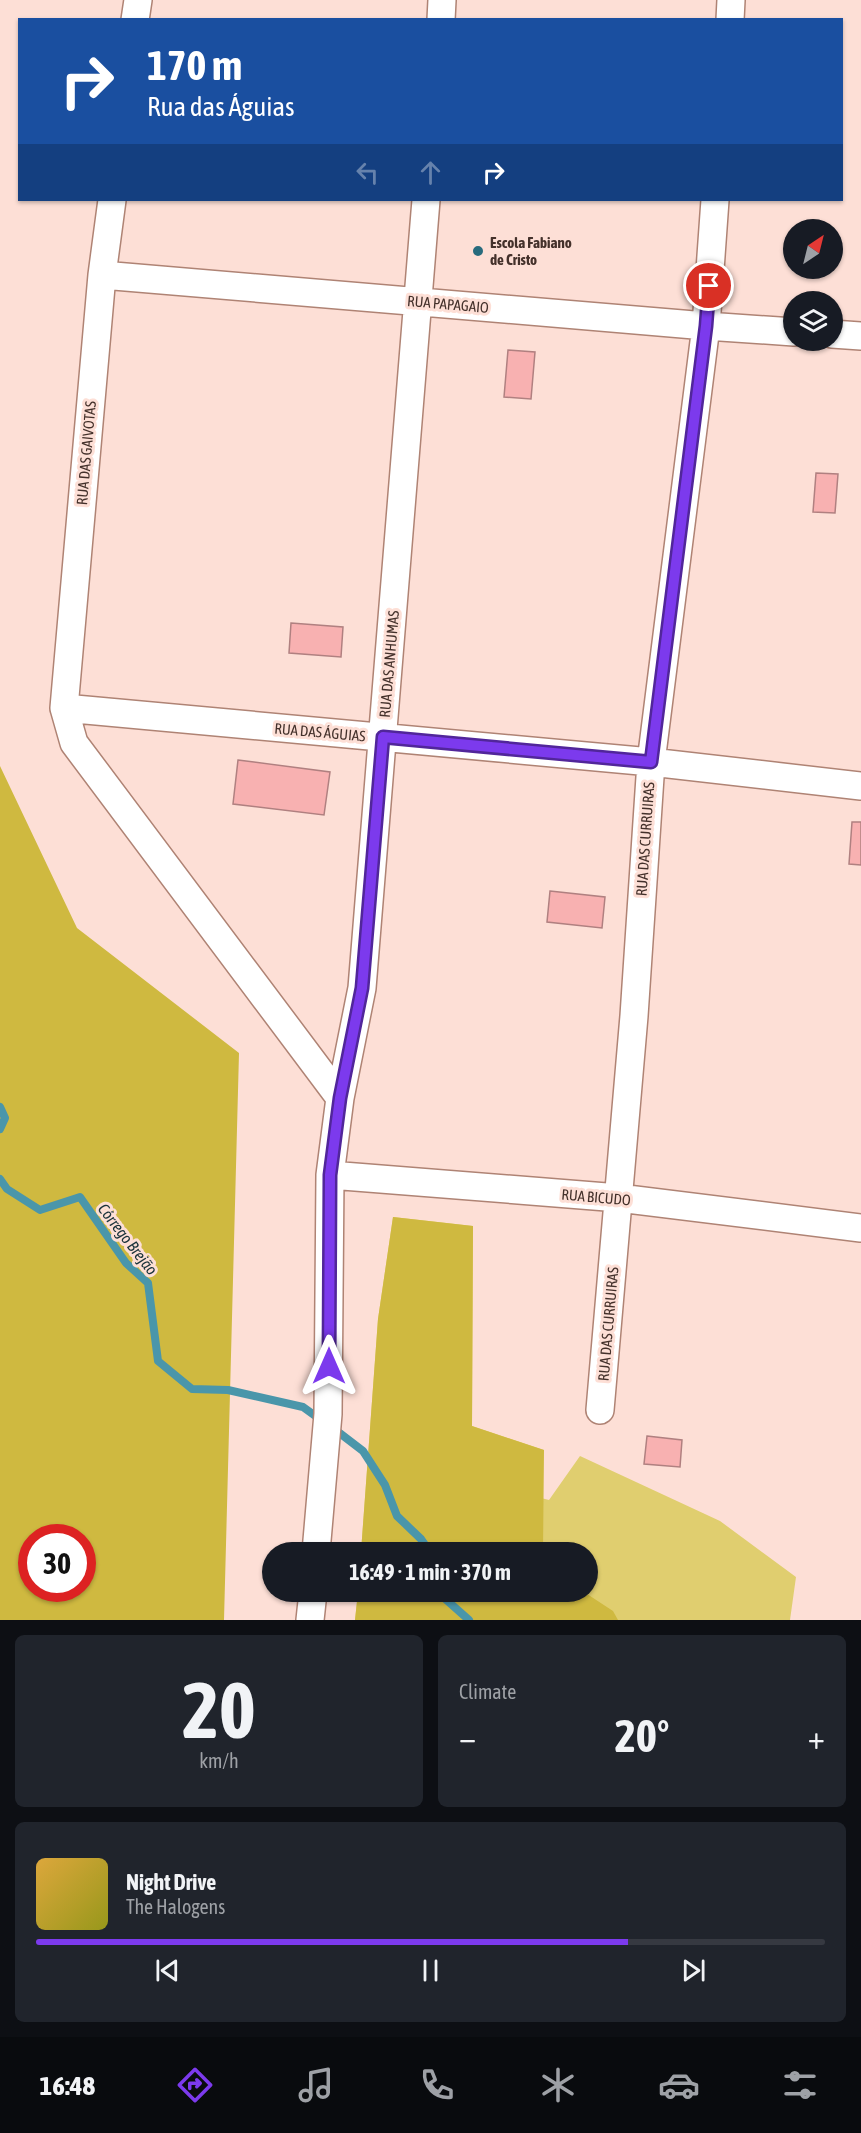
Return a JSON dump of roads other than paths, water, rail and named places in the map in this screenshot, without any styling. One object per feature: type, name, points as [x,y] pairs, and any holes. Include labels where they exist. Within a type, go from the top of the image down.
[{"type":"street","points":[[135,18],[138,0]]},
{"type":"street","points":[[441,18],[442,0]]},
{"type":"street","points":[[730,18],[731,0]]},
{"type":"street","name":"RUA DAS GAIVOTAS","points":[[64,708],[102,274],[112,201]]},
{"type":"street","name":"RUA DAS ANHUMAS","points":[[317,1542],[328,1414],[330,1175],[340,1098],[362,988],[426,201]]},
{"type":"street","name":"RUA DAS CURRUIRAS","points":[[600,1410],[634,1016],[651,762],[706,326],[715,201]]},
{"type":"street","name":"RUA PAPAGAIO","points":[[102,274],[783,331]]},
{"type":"street","points":[[843,335],[861,336]]},
{"type":"street","points":[[64,708],[74,742],[340,1098]]},
{"type":"street","name":"RUA DAS ÁGUIAS","points":[[64,708],[651,762],[861,786]]},
{"type":"street","name":"RUA BICUDO","points":[[330,1175],[619,1198],[861,1228]]},
{"type":"street","points":[[310,1620],[312,1602]]},
{"type":"waterway","name":"Córrego Brejão","points":[[0,1107],[5,1118],[0,1129]]},
{"type":"waterway","name":"Córrego Brejão","points":[[0,1179],[7,1189],[40,1210],[80,1197],[126,1263],[148,1283],[158,1361],[192,1389],[228,1390],[303,1407],[321,1420]]},
{"type":"waterway","name":"Córrego Brejão","points":[[333,1428],[363,1451],[385,1485],[397,1516],[423,1542]]},
{"type":"waterway","name":"Córrego Brejão","points":[[449,1602],[469,1620]]},
{"type":"place","name":"Escola Fabiano de Cristo","points":[[478,251]]}]
